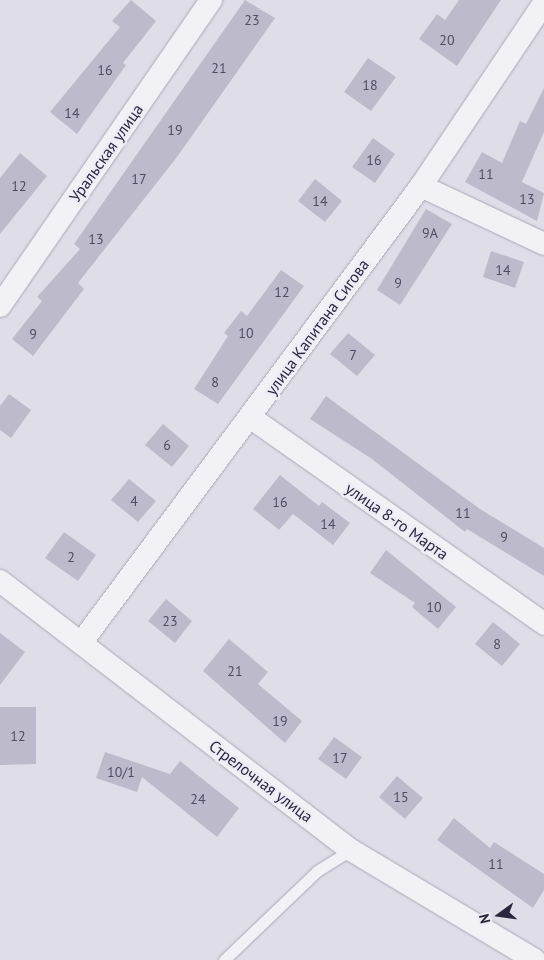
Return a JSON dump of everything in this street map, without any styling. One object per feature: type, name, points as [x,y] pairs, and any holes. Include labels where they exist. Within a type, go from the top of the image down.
[{"type":"street","name":"Уральская улица","points":[[0,306],[211,0]]},
{"type":"street","name":"улица Капитана Сигова","points":[[81,643],[421,186],[544,3]]},
{"type":"street","points":[[421,186],[544,244]]},
{"type":"street","name":"улица 8-го Марта","points":[[250,417],[544,624]]},
{"type":"street","name":"Стрелочная улица","points":[[0,582],[351,850],[536,960]]},
{"type":"lane","points":[[224,960],[317,871],[351,850]]},
{"type":"building","points":[[131,0],[156,21],[123,63],[126,65],[77,134],[50,112],[120,27],[112,21]]},
{"type":"building","points":[[245,0],[275,18],[177,157],[78,283],[84,289],[33,356],[12,339],[42,301],[37,297],[80,249],[74,244]]},
{"type":"building","points":[[459,0],[501,0],[457,66],[419,39],[437,14],[445,20]]},
{"type":"building","points":[[368,58],[396,77],[371,111],[344,92]]},
{"type":"building","points":[[544,88],[544,132],[522,182],[544,193],[537,221],[465,182],[482,152],[502,163],[520,121],[526,124]]},
{"type":"building","points":[[373,138],[395,154],[375,183],[352,167]]},
{"type":"building","points":[[20,153],[47,176],[0,234],[0,178]]},
{"type":"building","points":[[315,179],[342,201],[325,222],[298,201]]},
{"type":"building","points":[[426,209],[452,224],[400,305],[377,290]]},
{"type":"building","points":[[491,251],[524,262],[515,288],[483,277]]},
{"type":"building","points":[[281,270],[304,286],[218,404],[194,389],[228,336],[224,333],[241,311],[247,316]]},
{"type":"building","points":[[348,333],[375,355],[357,376],[330,354]]},
{"type":"building","points":[[9,394],[31,410],[11,438],[0,430],[0,406]]},
{"type":"building","points":[[326,396],[480,509],[544,548],[544,576],[467,529],[465,532],[372,459],[310,419]]},
{"type":"building","points":[[163,424],[189,446],[172,467],[145,445]]},
{"type":"building","points":[[280,475],[319,506],[322,502],[350,523],[333,545],[293,514],[279,530],[253,509]]},
{"type":"building","points":[[129,479],[156,501],[138,522],[111,500]]},
{"type":"building","points":[[64,532],[96,555],[78,581],[45,558]]},
{"type":"building","points":[[386,550],[456,607],[438,629],[412,607],[415,603],[370,573]]},
{"type":"building","points":[[166,599],[192,621],[175,643],[148,621]]},
{"type":"building","points":[[493,622],[520,644],[502,666],[475,644]]},
{"type":"building","points":[[0,633],[25,652],[0,685]]},
{"type":"building","points":[[229,639],[268,672],[258,684],[302,721],[285,743],[203,671]]},
{"type":"building","points":[[0,707],[36,707],[36,764],[0,765]]},
{"type":"building","points":[[334,737],[362,757],[346,779],[318,759]]},
{"type":"building","points":[[105,752],[170,774],[180,761],[239,808],[217,837],[142,777],[137,792],[96,778]]},
{"type":"building","points":[[397,776],[423,798],[405,819],[379,797]]},
{"type":"building","points":[[454,818],[490,848],[494,842],[544,874],[544,890],[533,908],[437,840]]}]
